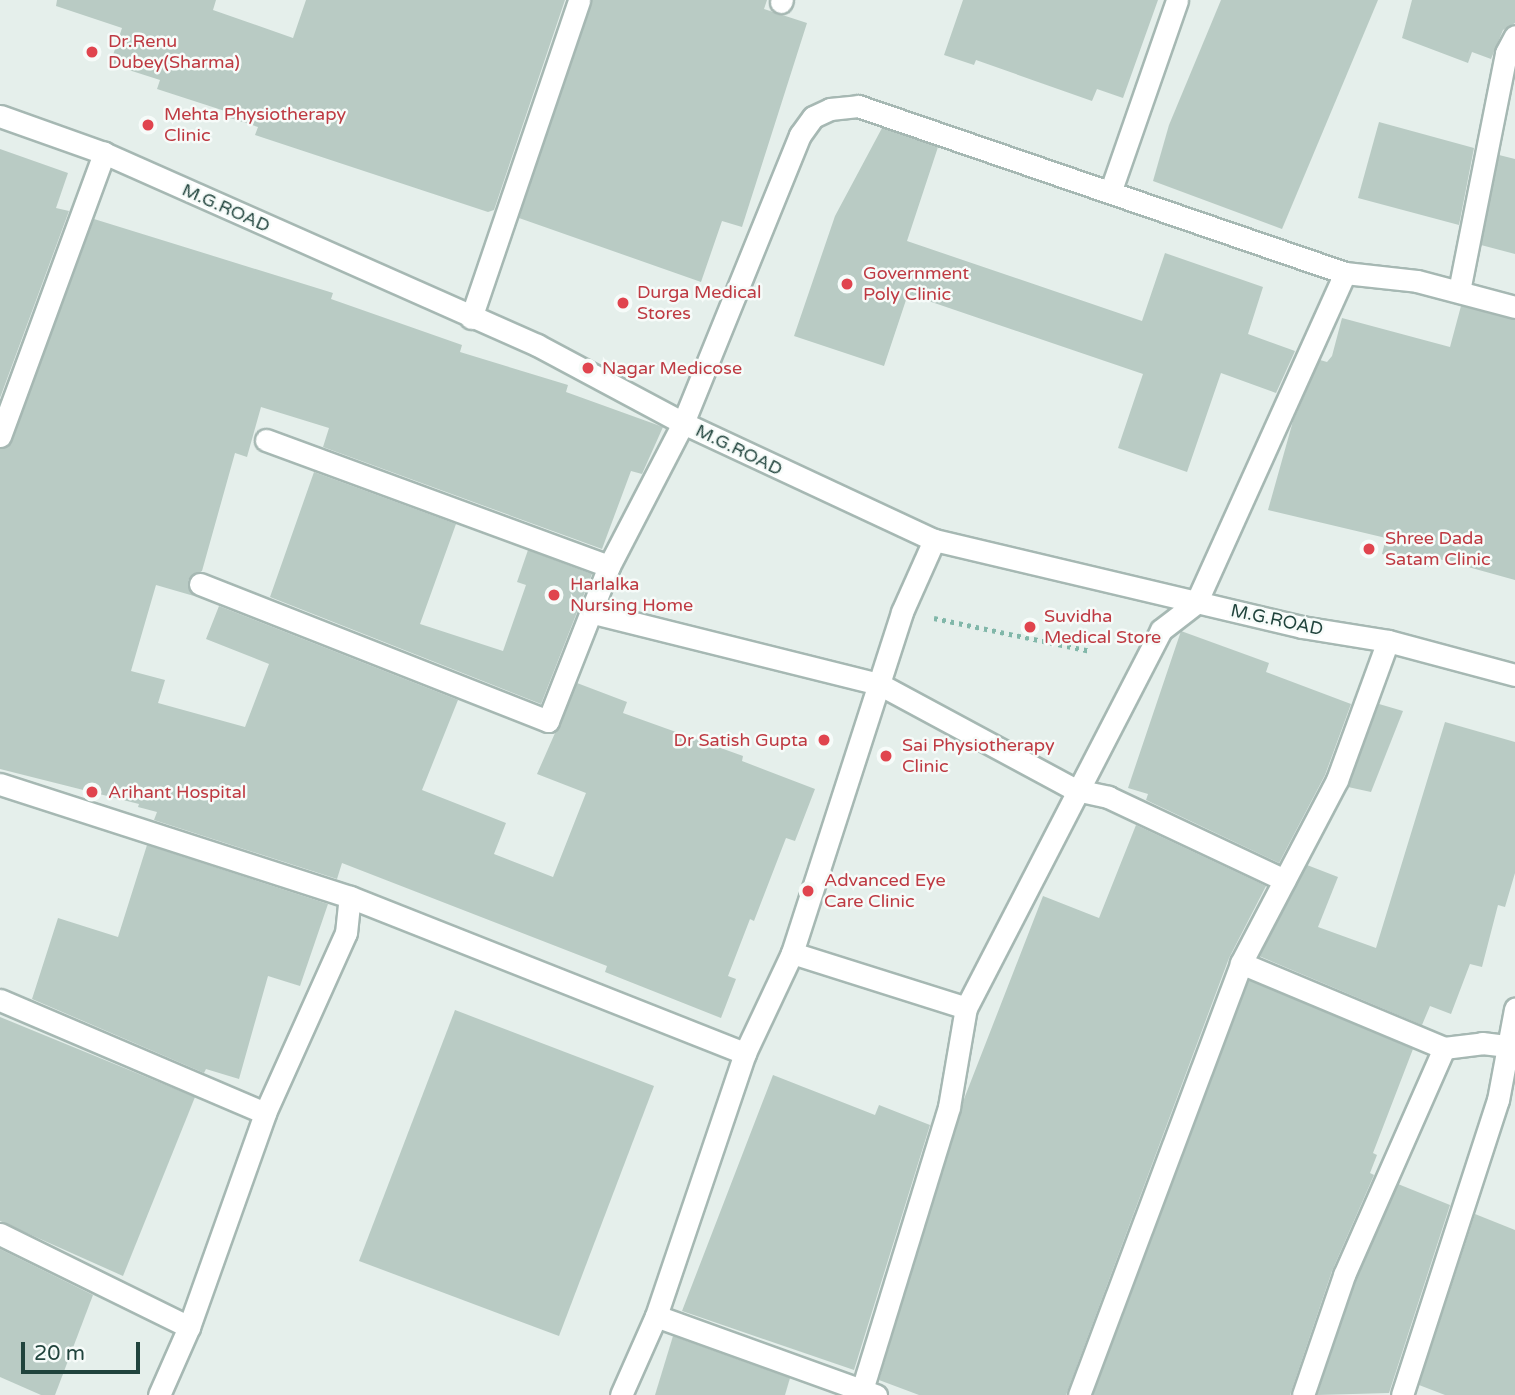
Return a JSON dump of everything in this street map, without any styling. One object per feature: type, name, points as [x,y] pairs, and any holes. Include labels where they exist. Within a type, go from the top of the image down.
[{"type":"street","points":[[471,318],[579,0]]},
{"type":"street","points":[[1111,190],[1177,0]]},
{"type":"street","points":[[1460,291],[1506,53],[1515,36]]},
{"type":"street","points":[[200,584],[548,720],[609,566],[683,423],[800,135],[813,117],[830,109],[858,106],[1111,190],[1345,273],[1460,291],[1515,307]]},
{"type":"street","name":"M.G.ROAD","points":[[0,116],[104,153],[537,345],[683,423],[934,540],[1059,566],[1196,603],[1388,641],[1515,675]]},
{"type":"street","points":[[0,436],[104,153]]},
{"type":"street","points":[[656,1315],[869,1392],[949,1107],[966,1008],[1076,790],[1161,630],[1196,603],[1345,273]]},
{"type":"street","points":[[266,440],[609,566]]},
{"type":"street","points":[[621,1395],[656,1315],[745,1053],[792,953],[902,612],[934,540]]},
{"type":"street","points":[[590,612],[879,684],[1076,790],[1108,797],[1284,880]]},
{"type":"street","points":[[1079,1395],[1241,963],[1337,780],[1388,641]]},
{"type":"street","points":[[0,785],[350,897],[745,1053]]},
{"type":"street","points":[[159,1395],[189,1327],[264,1113],[346,933],[350,897]]},
{"type":"street","points":[[792,953],[966,1008]]},
{"type":"street","points":[[1241,963],[1444,1048],[1482,1042],[1506,1046]]},
{"type":"street","points":[[0,1000],[264,1113]]},
{"type":"street","points":[[1402,1395],[1498,1100],[1515,1009]]},
{"type":"street","points":[[1303,1395],[1344,1275],[1444,1048]]},
{"type":"street","points":[[0,1234],[189,1327]]},
{"type":"path","points":[[902,612],[1091,651]]},
{"type":"building","points":[[57,0],[216,0],[213,10],[293,38],[306,0],[565,0],[494,210],[488,212],[255,135],[258,127],[230,118],[231,113],[157,89],[160,80],[110,64],[122,28],[56,6]]},
{"type":"building","points":[[592,0],[767,0],[764,9],[807,23],[742,227],[722,221],[701,282],[519,218]]},
{"type":"building","points":[[963,0],[1158,0],[1123,98],[1097,89],[1092,101],[976,60],[974,65],[944,55]]},
{"type":"building","points":[[1221,0],[1378,0],[1282,229],[1153,181],[1169,125]]},
{"type":"building","points":[[1412,0],[1515,0],[1515,23],[1503,30],[1491,59],[1472,52],[1468,63],[1402,38]]},
{"type":"building","points":[[1379,122],[1474,148],[1459,225],[1358,198]]},
{"type":"building","points":[[882,128],[938,147],[907,241],[1142,321],[1165,253],[1263,287],[1248,334],[1295,351],[1276,393],[1221,373],[1187,472],[1118,448],[1143,374],[908,294],[884,366],[794,336],[835,216]]},
{"type":"building","points":[[0,149],[68,173],[56,208],[69,211],[0,398]]},
{"type":"building","points":[[1499,155],[1515,159],[1515,254],[1481,245]]},
{"type":"building","points":[[94,219],[333,293],[331,299],[462,345],[460,352],[568,385],[566,392],[663,427],[642,474],[631,471],[602,549],[323,447],[329,428],[261,407],[247,457],[235,453],[202,571],[188,580],[194,596],[156,585],[131,671],[165,680],[158,703],[245,727],[269,664],[206,639],[219,606],[458,700],[422,790],[506,823],[494,854],[553,877],[586,793],[537,774],[577,683],[627,702],[623,713],[743,756],[742,761],[815,789],[795,841],[786,838],[754,921],[750,919],[728,976],[736,979],[721,1018],[605,972],[607,966],[342,863],[337,879],[154,820],[157,812],[138,807],[139,804],[0,769],[0,449],[12,441]]},
{"type":"building","points":[[1461,306],[1515,320],[1515,580],[1432,557],[1429,567],[1382,554],[1386,538],[1268,510],[1293,421],[1320,360],[1327,362],[1332,356],[1342,318],[1450,347]]},
{"type":"building","points":[[314,472],[456,524],[420,624],[503,651],[526,585],[517,582],[528,550],[592,574],[541,704],[270,597]]},
{"type":"building","points":[[1181,631],[1269,663],[1266,672],[1351,704],[1325,775],[1279,863],[1146,800],[1148,794],[1128,788]]},
{"type":"building","points":[[1379,704],[1403,711],[1371,792],[1348,787]]},
{"type":"building","points":[[1445,722],[1515,742],[1515,873],[1505,907],[1498,905],[1482,967],[1470,964],[1451,1014],[1430,1006],[1422,1025],[1259,956],[1307,865],[1338,877],[1318,927],[1376,948]]},
{"type":"building","points":[[1136,825],[1266,886],[1229,958],[1066,1395],[919,1395],[879,1380],[964,1099],[1043,896],[1099,918]]},
{"type":"building","points":[[147,845],[328,904],[300,986],[268,976],[239,1079],[206,1069],[204,1073],[32,999],[58,918],[118,937]]},
{"type":"building","points":[[1249,980],[1413,1049],[1373,1153],[1377,1155],[1370,1173],[1374,1175],[1332,1271],[1290,1395],[1093,1395]]},
{"type":"building","points":[[455,1010],[654,1086],[559,1336],[359,1261]]},
{"type":"building","points":[[0,1017],[195,1097],[123,1276],[0,1221]]},
{"type":"building","points":[[773,1075],[875,1115],[879,1105],[930,1125],[854,1370],[682,1311]]},
{"type":"building","points":[[1398,1184],[1450,1205],[1389,1393],[1317,1395],[1356,1280]]},
{"type":"building","points":[[1475,1214],[1515,1230],[1515,1395],[1445,1395],[1419,1385]]},
{"type":"building","points":[[0,1249],[93,1295],[55,1395],[41,1395],[0,1377]]},
{"type":"building","points":[[673,1336],[790,1378],[785,1395],[655,1395]]},
{"type":"place","name":"Dr.Renu Dubey(Sharma)","points":[[92,52]]},
{"type":"place","name":"Mehta Physiotherapy Clinic","points":[[148,125]]},
{"type":"place","name":"Government Poly Clinic","points":[[847,284]]},
{"type":"place","name":"Durga Medical Stores","points":[[623,303]]},
{"type":"place","name":"Nagar Medicose","points":[[588,368]]},
{"type":"place","name":"Shree Dada Satam Clinic","points":[[1369,549]]},
{"type":"place","name":"Harlalka Nursing Home","points":[[554,595]]},
{"type":"place","name":"Suvidha Medical Store","points":[[1030,627]]},
{"type":"place","name":"Dr Satish Gupta","points":[[824,740]]},
{"type":"place","name":"Sai Physiotherapy Clinic","points":[[886,756]]},
{"type":"place","name":"Arihant Hospital","points":[[92,792]]},
{"type":"place","name":"Advanced Eye Care Clinic","points":[[808,891]]}]
